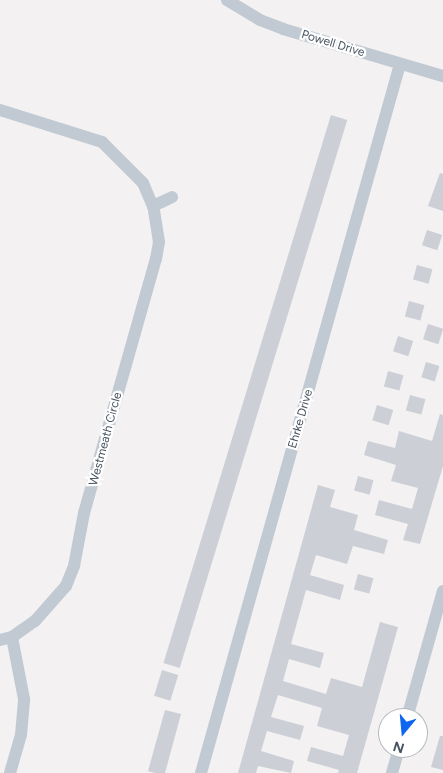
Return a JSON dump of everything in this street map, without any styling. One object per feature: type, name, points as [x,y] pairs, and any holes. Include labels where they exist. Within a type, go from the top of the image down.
[{"type":"street","name":"Powell Drive","points":[[227,0],[260,20],[283,29],[443,76]]},
{"type":"street","name":"Ehrke Drive","points":[[201,773],[400,64]]},
{"type":"street","name":"Westmeath Circle","points":[[0,110],[102,142],[143,183],[153,206],[159,242],[156,259],[84,513],[74,566],[66,586],[52,604],[35,621],[6,639]]},
{"type":"street","points":[[153,206],[172,197]]},
{"type":"street","points":[[410,708],[443,591]]},
{"type":"street","points":[[6,639],[24,699],[21,735],[10,773]]},
{"type":"street","points":[[392,773],[396,758]]},
{"type":"building","points":[[331,115],[347,120],[180,668],[163,663]]},
{"type":"building","points":[[440,173],[443,174],[443,211],[428,206]]},
{"type":"building","points":[[427,230],[442,235],[437,250],[422,245]]},
{"type":"building","points":[[417,265],[432,269],[429,284],[413,279]]},
{"type":"building","points":[[409,301],[424,305],[420,321],[405,316]]},
{"type":"building","points":[[428,324],[443,329],[438,344],[423,339]]},
{"type":"building","points":[[398,336],[413,341],[408,356],[393,351]]},
{"type":"building","points":[[426,362],[439,366],[435,381],[421,377]]},
{"type":"building","points":[[388,371],[403,375],[399,391],[384,386]]},
{"type":"building","points":[[410,395],[425,399],[421,415],[406,410]]},
{"type":"building","points":[[377,405],[393,410],[389,425],[372,420]]},
{"type":"building","points":[[440,414],[443,415],[443,466],[420,544],[403,540],[408,524],[375,515],[379,500],[412,509],[418,488],[391,481],[396,465],[364,455],[368,441],[395,448],[399,431],[432,441]]},
{"type":"building","points":[[358,476],[373,480],[370,495],[354,490]]},
{"type":"building","points":[[318,485],[335,490],[330,507],[358,515],[354,530],[388,540],[384,554],[353,546],[347,564],[316,555],[310,575],[344,585],[340,600],[306,590],[291,644],[324,653],[320,668],[289,659],[283,681],[326,694],[331,678],[362,687],[380,622],[398,627],[357,773],[338,773],[339,770],[307,761],[311,747],[343,756],[349,735],[317,726],[322,708],[278,695],[271,717],[304,726],[300,740],[267,731],[261,751],[294,761],[291,773],[258,766],[256,773],[238,773]]},
{"type":"building","points":[[358,574],[373,578],[369,594],[354,589]]},
{"type":"building","points":[[162,670],[178,675],[170,701],[154,696]]},
{"type":"building","points":[[165,710],[181,714],[165,773],[155,773],[148,771]]},
{"type":"building","points":[[440,736],[443,736],[443,770],[431,767]]}]
